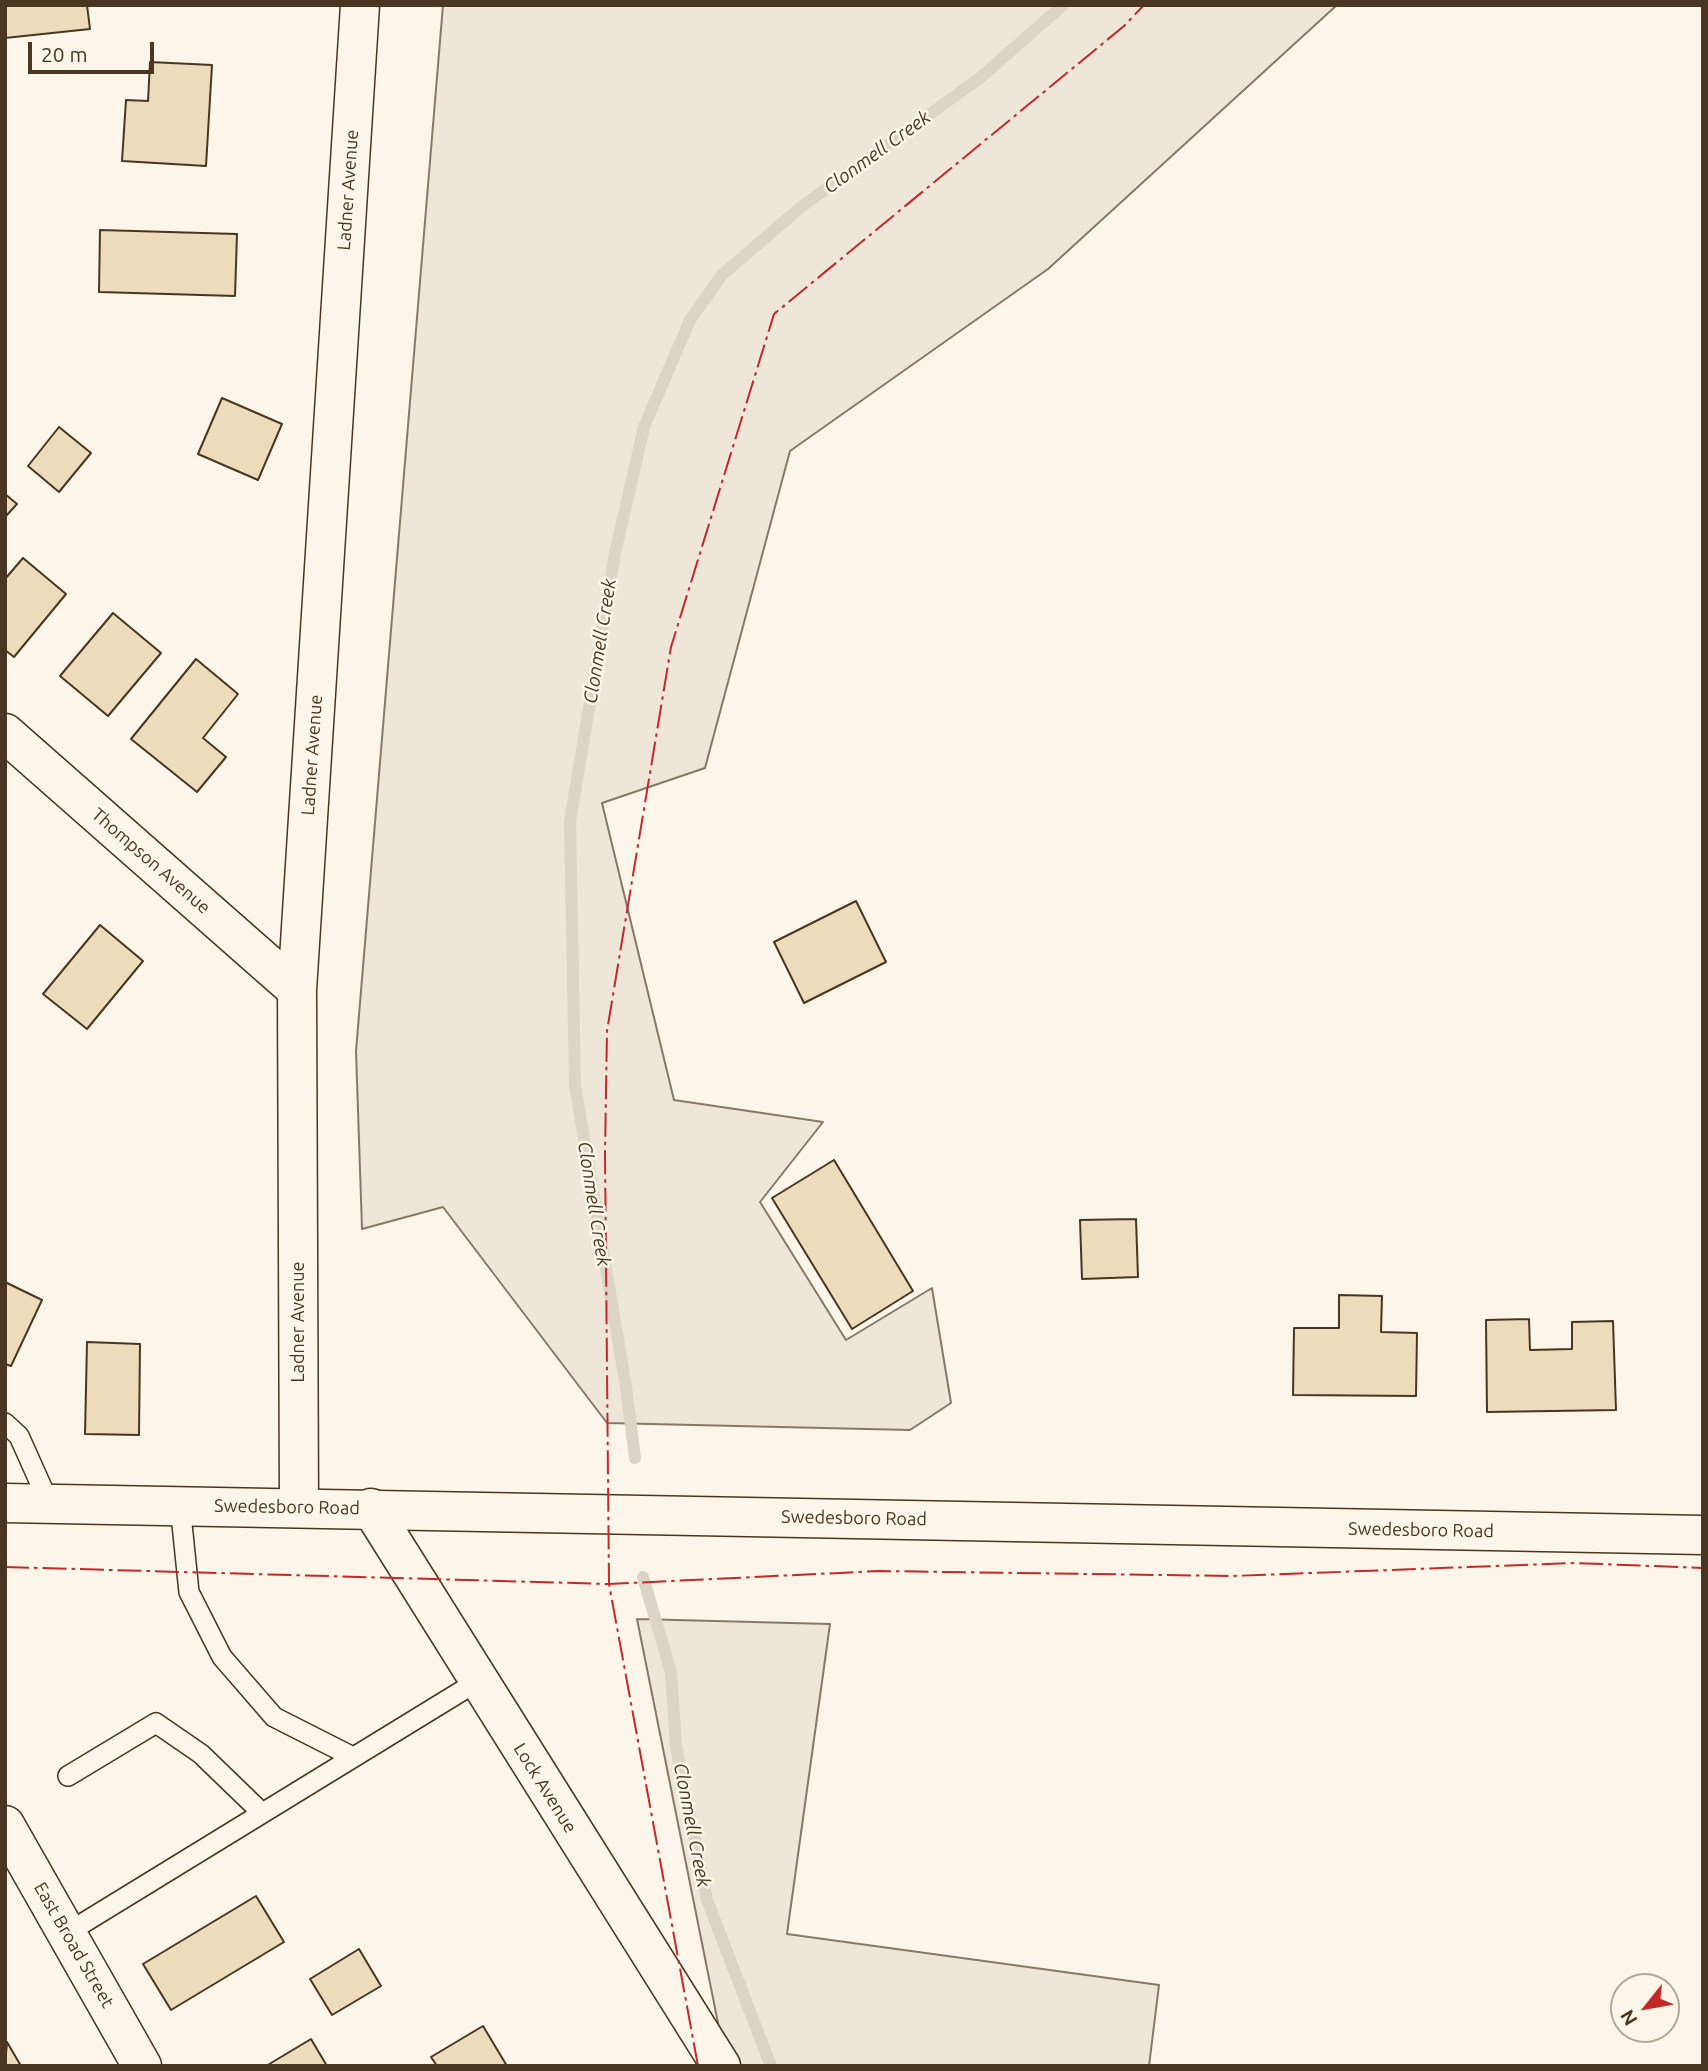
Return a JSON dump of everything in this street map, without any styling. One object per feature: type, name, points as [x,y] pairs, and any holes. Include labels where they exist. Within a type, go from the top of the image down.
[{"type":"street","name":"Ladner Avenue","points":[[299,1507],[297,990],[360,5]]},
{"type":"street","name":"Thompson Avenue","points":[[5,733],[297,990]]},
{"type":"street","name":"Swedesboro Road","points":[[5,1503],[1703,1535]]},
{"type":"street","name":"Lock Avenue","points":[[371,1508],[721,2066]]},
{"type":"street","name":"East Broad Street","points":[[5,1825],[142,2066]]},
{"type":"lane","points":[[5,1423],[19,1436],[50,1503]]},
{"type":"lane","points":[[180,1505],[190,1592],[222,1657],[274,1717],[353,1757]]},
{"type":"lane","points":[[67,1933],[478,1681]]},
{"type":"lane","points":[[68,1776],[156,1723],[201,1754],[262,1813]]},
{"type":"shaded area","points":[[443,5],[1337,5],[1048,269],[790,451],[705,768],[602,803],[674,1100],[823,1122],[760,1202],[846,1340],[932,1288],[951,1403],[910,1430],[607,1423],[443,1207],[362,1229],[356,1051]]},
{"type":"shaded area","points":[[637,1619],[830,1624],[787,1934],[1159,1985],[1149,2066],[739,2066],[719,2028]]},
{"type":"building","points":[[5,5],[87,5],[90,29],[5,38]]},
{"type":"building","points":[[150,62],[212,65],[206,166],[122,161],[126,100],[148,101]]},
{"type":"building","points":[[100,230],[237,234],[235,296],[99,292]]},
{"type":"building","points":[[222,398],[282,424],[258,480],[198,454]]},
{"type":"building","points":[[59,427],[91,453],[59,492],[28,466]]},
{"type":"building","points":[[5,494],[17,504],[5,517]]},
{"type":"building","points":[[23,558],[66,594],[14,657],[5,650],[5,579]]},
{"type":"building","points":[[113,613],[161,653],[108,716],[60,676]]},
{"type":"building","points":[[196,659],[238,694],[203,738],[226,757],[197,792],[131,739]]},
{"type":"building","points":[[856,901],[886,962],[804,1003],[774,942]]},
{"type":"building","points":[[100,925],[143,961],[87,1029],[43,994]]},
{"type":"building","points":[[834,1160],[913,1291],[852,1329],[772,1198]]},
{"type":"building","points":[[1136,1219],[1138,1277],[1082,1279],[1080,1220]]},
{"type":"building","points":[[5,1282],[42,1300],[11,1366],[5,1364]]},
{"type":"building","points":[[1339,1295],[1382,1296],[1381,1332],[1417,1333],[1416,1396],[1293,1395],[1294,1328],[1339,1328]]},
{"type":"building","points":[[1529,1319],[1530,1350],[1572,1349],[1572,1322],[1613,1321],[1616,1410],[1487,1412],[1486,1320]]},
{"type":"building","points":[[87,1342],[140,1344],[139,1435],[85,1434]]},
{"type":"building","points":[[256,1896],[284,1942],[171,2010],[143,1964]]},
{"type":"building","points":[[359,1949],[381,1986],[332,2015],[310,1979]]},
{"type":"building","points":[[483,2026],[507,2066],[437,2066],[431,2057]]},
{"type":"building","points":[[311,2039],[327,2066],[266,2066]]},
{"type":"building","points":[[7,2042],[21,2066],[5,2066]]},
{"type":"waterway","name":"Clonmell Creek","points":[[635,1458],[626,1387],[575,1085],[570,821],[615,553],[644,427],[690,320],[722,275],[801,207],[980,78],[1063,5]]},
{"type":"waterway","name":"Clonmell Creek","points":[[643,1577],[671,1672],[676,1746],[707,1900],[771,2066]]},
{"type":"power","points":[[698,2066],[609,1584],[605,1153],[607,1031],[671,647],[774,314],[1124,26],[1144,5]]},
{"type":"power","points":[[5,1567],[609,1584],[879,1571],[1232,1576],[1575,1563],[1703,1568]]}]
